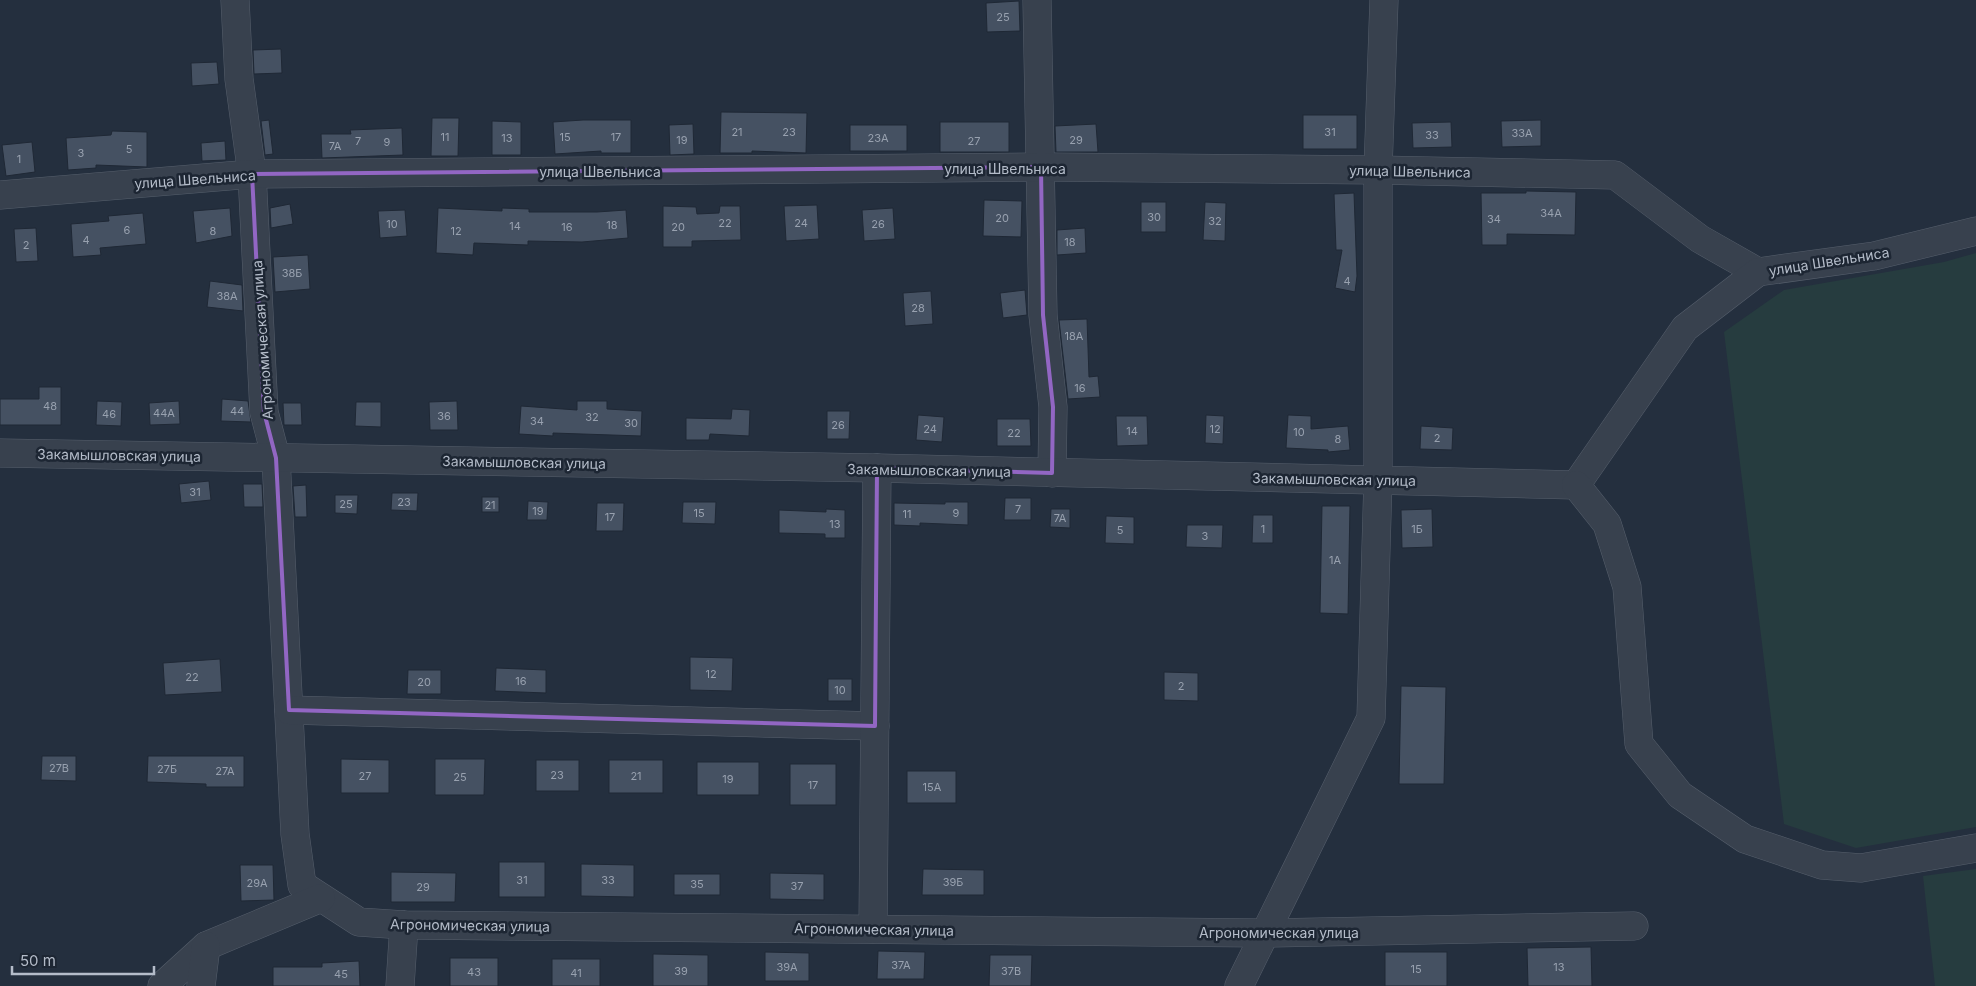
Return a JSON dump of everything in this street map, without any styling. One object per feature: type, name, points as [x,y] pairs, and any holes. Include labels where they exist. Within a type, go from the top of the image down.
[{"type":"street","name":"Агрономическая улица","points":[[235,0],[239,79],[252,174],[264,412],[276,458],[295,834],[302,885],[321,898],[359,922],[404,925],[1264,933],[1634,926]]},
{"type":"street","points":[[1037,0],[1043,315],[1053,407],[1052,473]]},
{"type":"street","points":[[1239,986],[1371,718],[1378,480],[1378,170],[1384,0]]},
{"type":"street","name":"улица Швельниса","points":[[0,195],[252,174],[1041,167],[1378,170],[1615,175],[1700,239],[1758,272],[1874,256],[1976,232]]},
{"type":"street","points":[[1758,272],[1685,328],[1576,485],[1607,524],[1627,587],[1639,744],[1680,795],[1745,839],[1822,865],[1861,868],[1976,848]]},
{"type":"street","name":"Закамышловская улица","points":[[0,453],[877,468],[1576,485]]},
{"type":"street","points":[[873,929],[877,468]]},
{"type":"street","points":[[289,710],[875,726]]},
{"type":"street","points":[[162,986],[206,946],[321,898]]},
{"type":"street","points":[[400,986],[404,925]]},
{"type":"street","points":[[201,986],[206,946]]},
{"type":"highlighted area","points":[[1041,167],[1043,315],[1053,407],[1052,473],[877,468],[875,726],[289,710],[276,458],[264,412],[252,174]]},
{"type":"green space","points":[[1976,253],[1976,827],[1856,848],[1784,824],[1724,332],[1784,290],[1944,262]]},
{"type":"green space","points":[[1976,869],[1976,986],[1935,986],[1923,876]]},
{"type":"building","points":[[1019,1],[1020,31],[987,32],[986,3]]},
{"type":"building","points":[[281,49],[282,73],[254,74],[253,50]]},
{"type":"building","points":[[217,62],[219,84],[192,86],[191,63]]},
{"type":"building","points":[[721,112],[807,113],[806,153],[752,151],[752,153],[720,153]]},
{"type":"building","points":[[1303,115],[1357,115],[1357,149],[1303,149]]},
{"type":"building","points":[[432,118],[459,118],[458,156],[431,156]]},
{"type":"building","points":[[269,120],[273,154],[265,155],[261,121]]},
{"type":"building","points":[[631,120],[631,153],[601,153],[601,151],[555,154],[553,122]]},
{"type":"building","points":[[1541,120],[1541,146],[1502,147],[1501,121]]},
{"type":"building","points":[[492,121],[521,122],[521,155],[492,155]]},
{"type":"building","points":[[940,122],[1009,122],[1009,152],[940,152]]},
{"type":"building","points":[[1451,122],[1452,147],[1413,148],[1412,123]]},
{"type":"building","points":[[693,124],[694,154],[670,155],[669,125]]},
{"type":"building","points":[[1096,124],[1098,152],[1056,152],[1055,126]]},
{"type":"building","points":[[850,125],[907,125],[907,151],[850,151]]},
{"type":"building","points":[[402,128],[403,155],[322,158],[321,134],[351,134],[350,130]]},
{"type":"building","points":[[112,131],[147,132],[147,167],[96,165],[96,168],[68,170],[66,138],[111,135]]},
{"type":"building","points":[[225,141],[226,160],[202,161],[201,143]]},
{"type":"building","points":[[32,142],[35,172],[6,176],[2,145]]},
{"type":"building","points":[[1526,191],[1576,192],[1575,235],[1507,234],[1507,245],[1482,245],[1481,193],[1526,193]]},
{"type":"building","points":[[1354,193],[1357,276],[1355,292],[1335,288],[1342,250],[1336,250],[1334,194]]},
{"type":"building","points":[[984,200],[1022,201],[1021,237],[983,236]]},
{"type":"building","points":[[1141,202],[1166,202],[1166,232],[1141,232]]},
{"type":"building","points":[[1205,202],[1226,203],[1225,241],[1203,240]]},
{"type":"building","points":[[290,204],[293,224],[271,228],[270,208]]},
{"type":"building","points":[[817,205],[819,239],[786,241],[784,206]]},
{"type":"building","points":[[663,206],[696,207],[697,214],[719,213],[720,206],[740,206],[741,240],[692,241],[692,247],[663,247]]},
{"type":"building","points":[[230,208],[232,236],[196,243],[193,211]]},
{"type":"building","points":[[438,208],[502,211],[502,208],[529,209],[529,212],[626,210],[628,238],[582,242],[528,241],[528,245],[474,243],[473,255],[436,253]]},
{"type":"building","points":[[893,208],[895,239],[864,241],[862,210]]},
{"type":"building","points":[[405,210],[407,236],[380,238],[378,211]]},
{"type":"building","points":[[143,213],[146,244],[100,248],[101,255],[73,257],[71,224],[109,221],[108,216]]},
{"type":"building","points":[[36,228],[38,261],[16,262],[14,229]]},
{"type":"building","points":[[1085,228],[1086,253],[1057,255],[1057,230]]},
{"type":"building","points":[[308,255],[310,289],[275,292],[273,257]]},
{"type":"building","points":[[210,281],[242,285],[243,311],[207,307]]},
{"type":"building","points":[[1025,290],[1027,315],[1003,318],[1000,293]]},
{"type":"building","points":[[931,291],[933,324],[905,326],[903,293]]},
{"type":"building","points":[[1087,319],[1089,377],[1098,376],[1100,397],[1068,399],[1059,320]]},
{"type":"building","points":[[39,387],[61,387],[61,425],[0,425],[0,399],[39,399]]},
{"type":"building","points":[[222,399],[248,401],[251,422],[221,421]]},
{"type":"building","points":[[97,401],[122,402],[121,426],[96,425]]},
{"type":"building","points":[[179,401],[180,424],[150,425],[149,403]]},
{"type":"building","points":[[457,401],[458,430],[430,430],[429,402]]},
{"type":"building","points":[[577,401],[607,401],[607,409],[642,411],[641,436],[553,433],[553,436],[519,434],[521,406],[577,410]]},
{"type":"building","points":[[356,402],[381,402],[381,427],[355,426]]},
{"type":"building","points":[[283,403],[301,403],[302,425],[284,425]]},
{"type":"building","points":[[732,409],[750,410],[749,436],[710,434],[709,440],[686,440],[686,418],[731,419]]},
{"type":"building","points":[[827,411],[850,411],[849,439],[827,439]]},
{"type":"building","points":[[918,415],[944,417],[942,442],[916,440]]},
{"type":"building","points":[[1206,415],[1224,416],[1223,444],[1205,443]]},
{"type":"building","points":[[1288,415],[1311,416],[1311,429],[1348,426],[1350,450],[1328,452],[1328,450],[1286,448]]},
{"type":"building","points":[[1116,416],[1147,416],[1148,445],[1117,446]]},
{"type":"building","points":[[997,419],[1030,419],[1031,446],[997,446]]},
{"type":"building","points":[[1421,426],[1453,428],[1452,450],[1420,449]]},
{"type":"building","points":[[209,481],[211,500],[181,503],[179,484]]},
{"type":"building","points":[[243,484],[262,484],[263,507],[244,507]]},
{"type":"building","points":[[306,485],[307,517],[295,517],[293,486]]},
{"type":"building","points":[[392,493],[418,493],[417,511],[391,510]]},
{"type":"building","points":[[335,495],[358,495],[357,514],[335,513]]},
{"type":"building","points":[[482,497],[499,497],[499,512],[482,512]]},
{"type":"building","points":[[1005,498],[1031,498],[1031,520],[1004,520]]},
{"type":"building","points":[[528,501],[548,502],[547,520],[527,520]]},
{"type":"building","points":[[683,502],[716,502],[715,524],[682,523]]},
{"type":"building","points":[[945,502],[968,502],[968,525],[920,523],[920,526],[894,525],[894,503],[945,504]]},
{"type":"building","points":[[597,503],[624,503],[623,531],[596,531]]},
{"type":"building","points":[[1322,506],[1350,506],[1348,614],[1320,613]]},
{"type":"building","points":[[826,509],[845,510],[845,538],[825,538],[825,534],[779,533],[779,510],[826,512]]},
{"type":"building","points":[[1051,509],[1070,509],[1070,528],[1050,527]]},
{"type":"building","points":[[1432,509],[1433,547],[1402,548],[1401,510]]},
{"type":"building","points":[[1253,515],[1273,515],[1273,543],[1252,543]]},
{"type":"building","points":[[1106,516],[1134,517],[1134,544],[1105,543]]},
{"type":"building","points":[[1187,525],[1223,525],[1222,548],[1186,547]]},
{"type":"building","points":[[690,657],[733,658],[732,691],[690,690]]},
{"type":"building","points":[[220,659],[222,692],[165,695],[163,663]]},
{"type":"building","points":[[496,668],[546,670],[546,693],[495,691]]},
{"type":"building","points":[[408,670],[441,670],[441,694],[407,694]]},
{"type":"building","points":[[1164,672],[1198,673],[1198,701],[1164,700]]},
{"type":"building","points":[[828,679],[852,679],[852,701],[828,701]]},
{"type":"building","points":[[1401,686],[1446,687],[1444,784],[1399,784]]},
{"type":"building","points":[[42,756],[76,756],[76,781],[41,780]]},
{"type":"building","points":[[148,756],[244,756],[244,787],[206,787],[206,784],[147,782]]},
{"type":"building","points":[[341,759],[389,760],[389,793],[341,793]]},
{"type":"building","points":[[435,759],[485,759],[484,795],[435,795]]},
{"type":"building","points":[[536,760],[579,760],[579,791],[536,791]]},
{"type":"building","points":[[609,760],[663,760],[663,793],[609,793]]},
{"type":"building","points":[[697,762],[759,762],[759,795],[697,795]]},
{"type":"building","points":[[790,764],[836,764],[836,805],[790,805]]},
{"type":"building","points":[[907,771],[956,771],[956,803],[907,803]]},
{"type":"building","points":[[499,862],[545,862],[545,897],[499,897]]},
{"type":"building","points":[[581,864],[634,865],[634,897],[581,896]]},
{"type":"building","points":[[240,865],[273,865],[274,900],[241,901]]},
{"type":"building","points":[[923,869],[984,870],[984,895],[922,895]]},
{"type":"building","points":[[391,872],[456,873],[455,902],[391,902]]},
{"type":"building","points":[[770,873],[824,874],[824,900],[770,899]]},
{"type":"building","points":[[674,874],[720,874],[720,895],[674,895]]},
{"type":"building","points":[[1591,947],[1592,986],[1528,986],[1527,948]]},
{"type":"building","points":[[878,951],[925,952],[924,979],[877,979]]},
{"type":"building","points":[[765,952],[809,953],[809,981],[765,981]]},
{"type":"building","points":[[1385,952],[1447,952],[1447,986],[1385,986]]},
{"type":"building","points":[[653,954],[708,955],[708,986],[653,986]]},
{"type":"building","points":[[990,955],[1032,955],[1031,986],[989,986]]},
{"type":"building","points":[[450,958],[498,958],[498,986],[450,986]]},
{"type":"building","points":[[552,959],[600,959],[600,986],[552,986]]},
{"type":"building","points":[[359,961],[360,986],[273,986],[273,967],[322,967],[322,963]]}]
